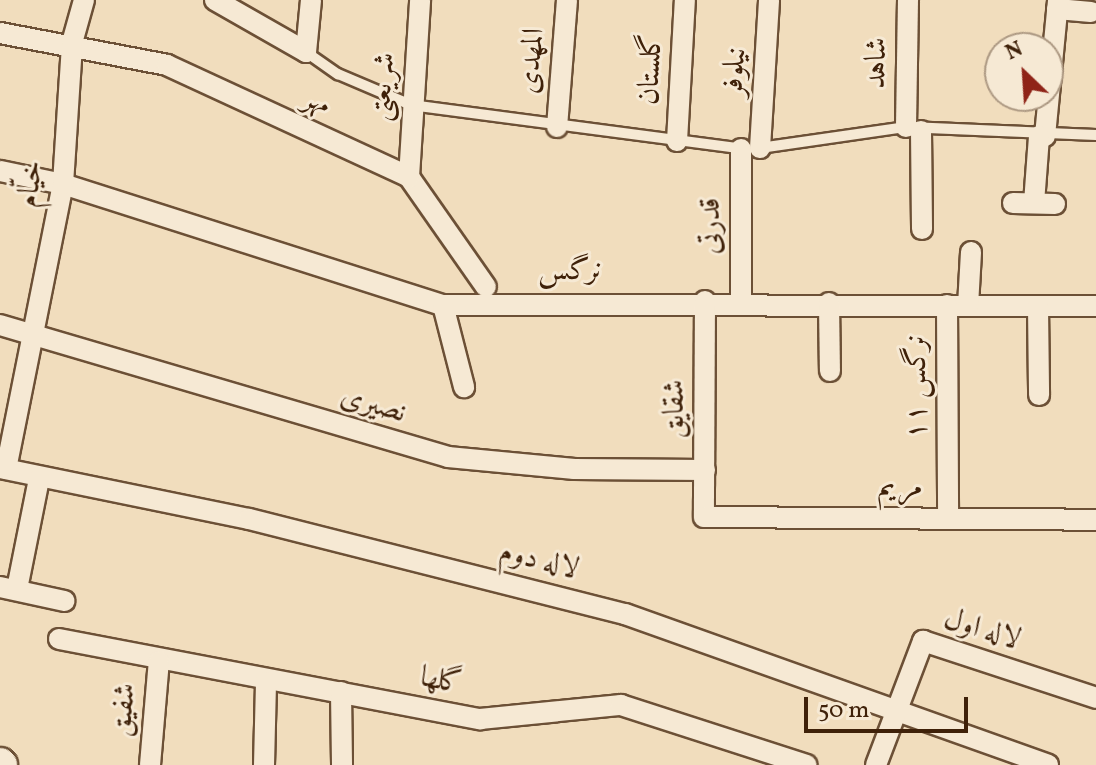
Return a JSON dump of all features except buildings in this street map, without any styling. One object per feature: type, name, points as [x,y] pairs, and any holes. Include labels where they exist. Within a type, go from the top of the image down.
[{"type":"street","name":"خیّام","points":[[3,468],[36,336],[63,184],[72,43],[84,0]]},
{"type":"street","points":[[215,0],[306,52],[311,0]]},
{"type":"street","name":"شریعتی","points":[[409,177],[411,105],[420,0]]},
{"type":"street","name":"المهدی","points":[[557,127],[567,0]]},
{"type":"street","name":"گلستان","points":[[677,141],[685,0]]},
{"type":"street","name":"نیلوفر","points":[[751,149],[769,0]]},
{"type":"street","name":"شاهد","points":[[908,0],[913,129],[922,229]]},
{"type":"street","points":[[1013,203],[1045,204],[1042,136],[1058,5],[1091,12]]},
{"type":"street","name":"مهر","points":[[0,33],[72,43],[167,65],[409,177]]},
{"type":"street","name":"قدرتی","points":[[741,302],[751,149]]},
{"type":"street","name":"نرگس","points":[[0,171],[63,184],[443,305],[705,301],[1096,306]]},
{"type":"street","points":[[409,177],[486,287]]},
{"type":"street","points":[[968,306],[971,252]]},
{"type":"street","name":"شقایق","points":[[704,517],[705,301]]},
{"type":"street","points":[[829,303],[830,371]]},
{"type":"street","points":[[443,305],[464,387]]},
{"type":"street","name":"نرگس ۱۱","points":[[947,305],[948,517]]},
{"type":"street","points":[[1038,307],[1039,395]]},
{"type":"street","name":"نصیری","points":[[0,325],[448,457],[574,469],[705,470]]},
{"type":"street","name":"لاله دوم","points":[[3,468],[39,479],[249,519],[625,614],[1048,765]]},
{"type":"street","points":[[39,479],[8,588],[65,601]]},
{"type":"street","name":"مریم","points":[[704,517],[1096,520]]},
{"type":"street","name":"گلها","points":[[59,639],[266,682],[341,692],[480,719],[621,705],[807,765]]},
{"type":"street","name":"لاله اول","points":[[896,713],[923,641],[1096,698]]},
{"type":"street","name":"شفیق","points":[[150,765],[159,661]]},
{"type":"street","points":[[264,765],[266,682]]},
{"type":"street","points":[[341,692],[342,765]]},
{"type":"street","points":[[876,765],[896,713]]},
{"type":"lane","points":[[306,52],[338,74],[411,105],[557,127],[751,149],[913,129],[1042,136],[1096,135]]}]
